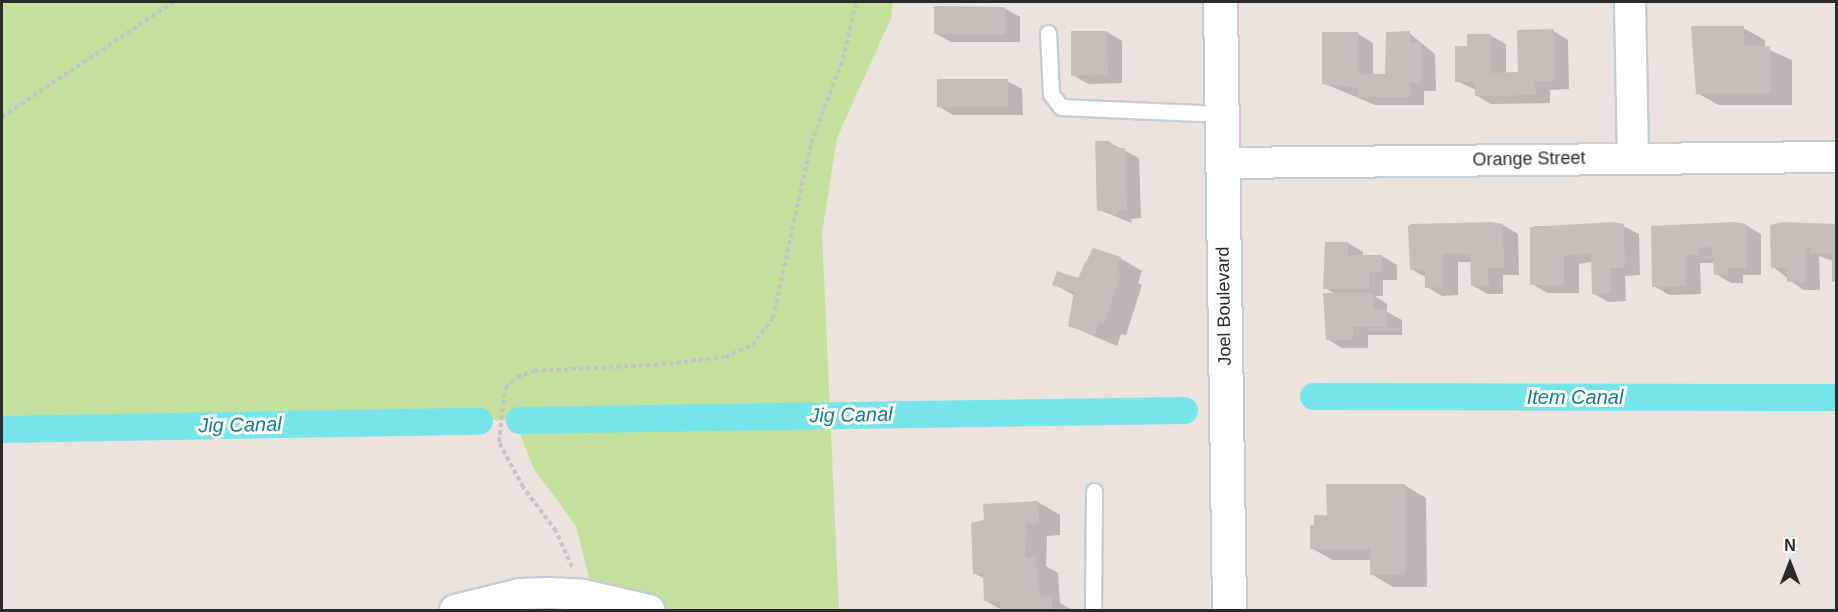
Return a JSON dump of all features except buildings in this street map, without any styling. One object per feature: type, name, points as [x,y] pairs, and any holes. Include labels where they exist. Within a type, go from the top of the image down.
[{"type":"main road","name":"Joel Boulevard","points":[[1220,2],[1229,610]]},
{"type":"street","points":[[1630,2],[1633,158]]},
{"type":"street","name":"Orange Street","points":[[1222,163],[1836,157]]},
{"type":"street","points":[[455,610],[520,594],[583,595],[649,610]]},
{"type":"lane","points":[[1048,33],[1050,94],[1061,107],[1221,114]]},
{"type":"lane","points":[[1093,610],[1094,491]]},
{"type":"path","points":[[2,117],[172,2]]},
{"type":"path","points":[[583,595],[556,531],[523,487],[498,442],[505,388],[517,377],[534,370],[654,365],[724,357],[752,345],[773,318],[811,143],[843,59],[856,2]]},
{"type":"green space","points":[[2,2],[893,2],[891,18],[837,138],[822,233],[839,610],[441,610],[579,587],[589,578],[576,526],[534,469],[521,437],[521,420],[2,420]]},
{"type":"waterway","name":"Item Canal","points":[[1313,396],[1836,397]]},
{"type":"waterway","name":"Jig Canal","points":[[519,420],[1184,410]]},
{"type":"waterway","name":"Jig Canal","points":[[2,429],[479,421]]}]
